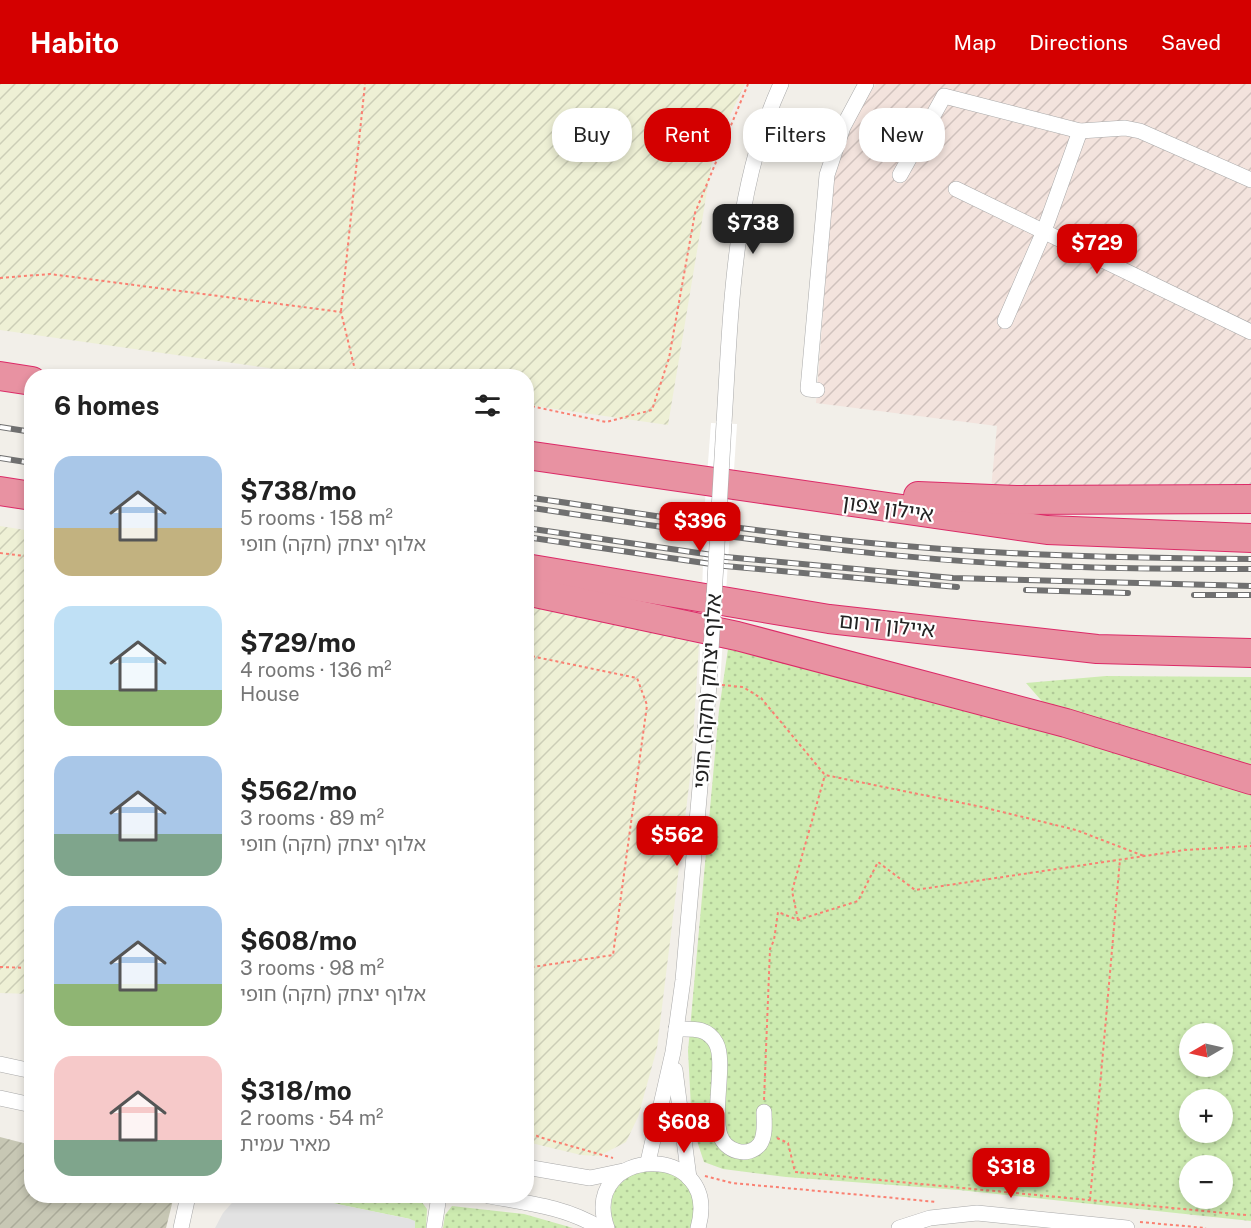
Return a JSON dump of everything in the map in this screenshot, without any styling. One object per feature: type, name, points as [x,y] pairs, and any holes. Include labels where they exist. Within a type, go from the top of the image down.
[{"type":"highway","points":[[0,376],[24,380]]},
{"type":"highway","name":"איילון צפון","points":[[534,457],[1047,530],[1251,538]]},
{"type":"highway","points":[[742,488],[1016,500],[1251,499]]},
{"type":"highway","points":[[0,491],[24,495]]},
{"type":"highway","name":"איילון דרום","points":[[534,569],[829,619],[1097,649],[1251,653]]},
{"type":"highway","points":[[534,593],[737,636],[1066,723],[1251,780]]},
{"type":"street","name":"אלוף יצחק (חקה) חופי","points":[[648,1162],[673,1052],[683,980],[709,685],[736,258],[755,163],[781,84]]},
{"type":"street","points":[[817,390],[808,389],[824,190],[843,127],[866,84]]},
{"type":"street","points":[[900,175],[944,96],[1080,131],[1125,128],[1140,131],[1251,180]]},
{"type":"street","points":[[1005,321],[1044,231],[1080,131]]},
{"type":"street","points":[[956,189],[1251,332]]},
{"type":"street","points":[[676,1029],[702,1029],[712,1036],[718,1047],[718,1121],[720,1135],[726,1146],[738,1152],[751,1150],[760,1144],[764,1133],[764,1112]]},
{"type":"street","name":"אלוף יצחק (חקה) חופי","points":[[673,1052],[688,1178],[700,1200],[701,1226]]},
{"type":"street","points":[[0,1064],[24,1069]]},
{"type":"street","points":[[0,1098],[24,1103]]},
{"type":"street","points":[[534,1168],[590,1178],[621,1166],[648,1162],[670,1165],[688,1178]]},
{"type":"street","points":[[607,1228],[603,1206],[606,1193],[621,1166]]},
{"type":"street","points":[[181,1228],[186,1203]]},
{"type":"street","points":[[434,1228],[438,1203]]},
{"type":"street","points":[[527,1203],[560,1209],[582,1217],[600,1228]]},
{"type":"street","points":[[899,1228],[930,1218],[977,1213],[1127,1228]]},
{"type":"path","points":[[355,369],[341,312],[365,84]]},
{"type":"path","points":[[534,407],[606,422],[652,410],[669,358],[695,213],[748,84]]},
{"type":"path","points":[[0,278],[50,274],[341,312]]},
{"type":"path","points":[[0,553],[24,556]]},
{"type":"path","points":[[534,657],[637,678],[647,705],[613,956],[534,967]]},
{"type":"path","points":[[709,685],[743,687],[760,698],[825,776],[982,807],[1076,830],[1144,856]]},
{"type":"path","points":[[798,920],[792,891],[825,776]]},
{"type":"path","points":[[764,1112],[764,1058],[770,949],[774,940],[778,912],[798,920],[858,901],[878,862],[915,890],[1185,850],[1251,846]]},
{"type":"path","points":[[1090,1200],[1120,859]]},
{"type":"path","points":[[0,967],[24,968]]},
{"type":"path","points":[[764,1133],[788,1143],[795,1172],[1246,1215]]},
{"type":"path","points":[[534,1134],[621,1166]]},
{"type":"shaded area","points":[[0,84],[745,84],[731,113],[731,108],[644,108],[644,162],[712,162],[668,425],[534,406],[534,369],[275,369],[0,330]]},
{"type":"shaded area","points":[[876,84],[1251,84],[1251,487],[991,489],[997,426],[816,403],[833,181],[838,162],[847,162],[847,132],[850,122],[859,109],[859,162],[945,162],[945,108],[860,108]]},
{"type":"shaded area","points":[[0,526],[24,530],[24,994],[0,993]]},
{"type":"shaded area","points":[[534,608],[639,628],[699,644],[691,769],[657,1048],[638,1117],[626,1142],[599,1156],[581,1155],[534,1144]]},
{"type":"shaded area","points":[[0,1137],[24,1143],[24,1203],[172,1203],[166,1228],[0,1228]]},
{"type":"shaded area","points":[[232,1203],[332,1203],[410,1219],[415,1221],[415,1228],[215,1228]]},
{"type":"green space","points":[[728,649],[1040,724],[1251,787],[1251,1221],[959,1190],[786,1177],[723,1169],[704,1162],[692,1126],[688,1051],[719,710]]},
{"type":"green space","points":[[1106,676],[1251,677],[1251,768],[1047,707],[1026,683]]},
{"type":"green space","points":[[640,1169],[665,1172],[686,1183],[695,1202],[692,1228],[612,1228],[611,1207],[614,1193],[617,1187]]},
{"type":"green space","points":[[332,1203],[422,1203],[427,1209],[426,1228],[415,1228],[410,1219]]},
{"type":"green space","points":[[452,1206],[524,1214],[573,1228],[443,1228],[445,1215]]},
{"type":"pier","points":[[711,423],[737,424],[720,684],[709,685],[699,684],[705,502]]},
{"type":"railway","points":[[0,427],[24,431]]},
{"type":"railway","points":[[0,458],[24,462]]},
{"type":"railway","points":[[534,498],[776,533],[860,542],[1056,555],[1251,559]]},
{"type":"railway","points":[[534,508],[714,534],[902,556],[1056,566],[1251,569]]},
{"type":"railway","points":[[534,529],[726,557],[953,578],[1251,586]]},
{"type":"railway","points":[[534,538],[725,566],[957,587]]},
{"type":"railway","points":[[1026,590],[1128,593]]},
{"type":"railway","points":[[1194,595],[1251,595]]}]
